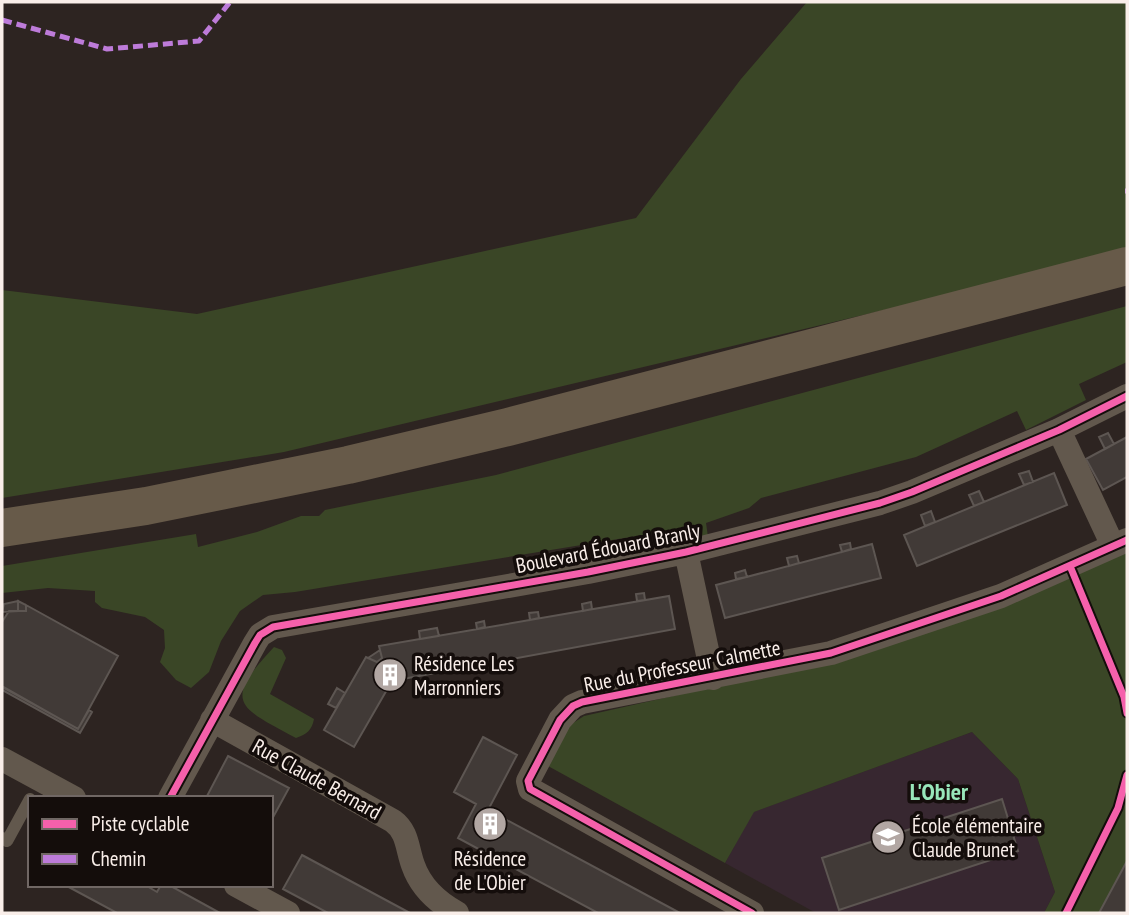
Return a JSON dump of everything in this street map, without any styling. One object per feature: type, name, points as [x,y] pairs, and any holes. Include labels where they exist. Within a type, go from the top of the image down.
[{"type":"main road","points":[[2,528],[146,506],[348,465],[508,427],[1127,266]]},
{"type":"main road","points":[[2,549],[145,527],[345,487],[507,449],[1127,291]]},
{"type":"street","name":"Boulevard Édouard Branly","points":[[171,796],[255,643],[266,630],[273,627],[588,572],[686,552],[896,498],[1059,430],[1127,396]]},
{"type":"street","points":[[1059,430],[1120,543]]},
{"type":"street","name":"Rue du Professeur Calmette","points":[[752,913],[530,789],[528,786],[560,720],[573,706],[582,702],[812,658],[1001,596],[1120,543]]},
{"type":"street","points":[[686,552],[713,678]]},
{"type":"street","name":"Rue Claude Bernard","points":[[212,720],[400,826],[413,867],[424,887],[440,903],[457,913]]},
{"type":"street","points":[[2,759],[34,792],[61,796]]},
{"type":"street","points":[[240,887],[288,913]]},
{"type":"lane","points":[[2,838],[7,841],[28,803]]},
{"type":"shaded area","name":"École élémentaire Claude Brunet","points":[[972,732],[1018,779],[1055,892],[1044,913],[816,913],[725,863],[753,812]]},
{"type":"green space","points":[[807,2],[1127,2],[1127,250],[284,452],[2,498],[2,290],[197,314],[636,218],[741,79]]},
{"type":"green space","points":[[1127,306],[1127,362],[1079,384],[1086,400],[1026,430],[1017,411],[916,457],[761,498],[749,508],[706,523],[708,537],[673,546],[667,531],[263,595],[240,611],[221,641],[209,672],[191,688],[176,680],[160,662],[165,648],[164,630],[145,617],[102,608],[95,602],[95,591],[48,588],[2,593],[2,566],[196,534],[198,547],[257,532],[301,516],[319,516],[325,510],[496,475]]},
{"type":"green space","points":[[1127,549],[1127,861],[1099,913],[1044,913],[1055,892],[1018,779],[972,732],[754,812],[725,863],[548,766],[570,725],[584,716],[695,691]]},
{"type":"green space","points":[[274,647],[282,650],[286,658],[270,694],[314,719],[308,731],[296,738],[261,719],[244,702],[243,692],[247,680]]},
{"type":"building","points":[[1108,433],[1114,444],[1105,449],[1099,437]]},
{"type":"building","points":[[1127,437],[1127,477],[1103,490],[1086,459]]},
{"type":"building","points":[[1029,471],[1033,482],[1024,485],[1019,474]]},
{"type":"building","points":[[1054,473],[1067,505],[917,566],[904,535]]},
{"type":"building","points":[[979,491],[984,502],[974,506],[969,495]]},
{"type":"building","points":[[931,511],[935,522],[925,526],[921,515]]},
{"type":"building","points":[[850,543],[851,549],[842,552],[840,545]]},
{"type":"building","points":[[872,544],[881,578],[725,618],[716,585]]},
{"type":"building","points":[[797,556],[799,563],[789,566],[787,558]]},
{"type":"building","points":[[745,570],[747,577],[736,579],[735,573]]},
{"type":"building","points":[[644,593],[645,600],[637,601],[636,594]]},
{"type":"building","name":"Résidence Les Marronniers","points":[[669,596],[675,629],[392,681],[354,747],[324,730],[366,657],[377,662],[382,658],[379,646]]},
{"type":"building","points":[[18,601],[18,611],[2,612],[4,604]]},
{"type":"building","points":[[18,601],[26,605],[26,611],[18,611]]},
{"type":"building","points":[[591,602],[592,609],[583,611],[582,604]]},
{"type":"building","points":[[26,605],[118,656],[78,729],[2,687],[2,622],[9,611],[26,611]]},
{"type":"building","points":[[538,612],[539,618],[530,620],[529,613]]},
{"type":"building","points":[[484,621],[485,627],[477,629],[476,623]]},
{"type":"building","points":[[437,628],[439,636],[420,639],[419,631]]},
{"type":"building","points":[[380,650],[382,658],[377,662],[368,658]]},
{"type":"building","points":[[2,686],[78,729],[89,710],[92,712],[80,733],[2,690]]},
{"type":"building","points":[[337,688],[345,693],[336,708],[328,704]]},
{"type":"building","name":"Résidence de L'Obier","points":[[483,737],[517,755],[488,810],[680,913],[598,913],[458,838],[476,804],[454,792]]},
{"type":"building","points":[[228,756],[289,788],[273,817],[273,796],[207,796]]},
{"type":"building","points":[[1002,799],[1018,851],[839,910],[822,858]]},
{"type":"building","points":[[302,855],[410,913],[328,913],[283,889]]},
{"type":"building","points":[[1127,861],[1127,913],[1099,913]]},
{"type":"building","points":[[69,887],[148,887],[157,892],[160,887],[173,887],[220,913],[117,913]]},
{"type":"marked path","points":[[2,20],[107,49],[199,41],[230,2]]},
{"type":"cycle path","points":[[171,796],[255,643],[260,635],[273,627],[588,572],[686,552],[880,503],[1059,430],[1127,396]]},
{"type":"cycle path","points":[[752,913],[530,789],[528,781],[560,720],[573,706],[582,702],[831,653],[1001,596],[1127,540]]},
{"type":"cycle path","points":[[1070,566],[1124,697],[1127,713]]},
{"type":"cycle path","points":[[1066,913],[1118,808],[1127,775]]},
{"type":"place","name":"Résidence Les Marronniers","points":[[390,675]]},
{"type":"place","name":"Résidence de L'Obier","points":[[490,824]]},
{"type":"place","name":"École élémentaire Claude Brunet","points":[[888,837]]},
{"type":"district","name":"L'Obier","points":[[939,791]]}]
